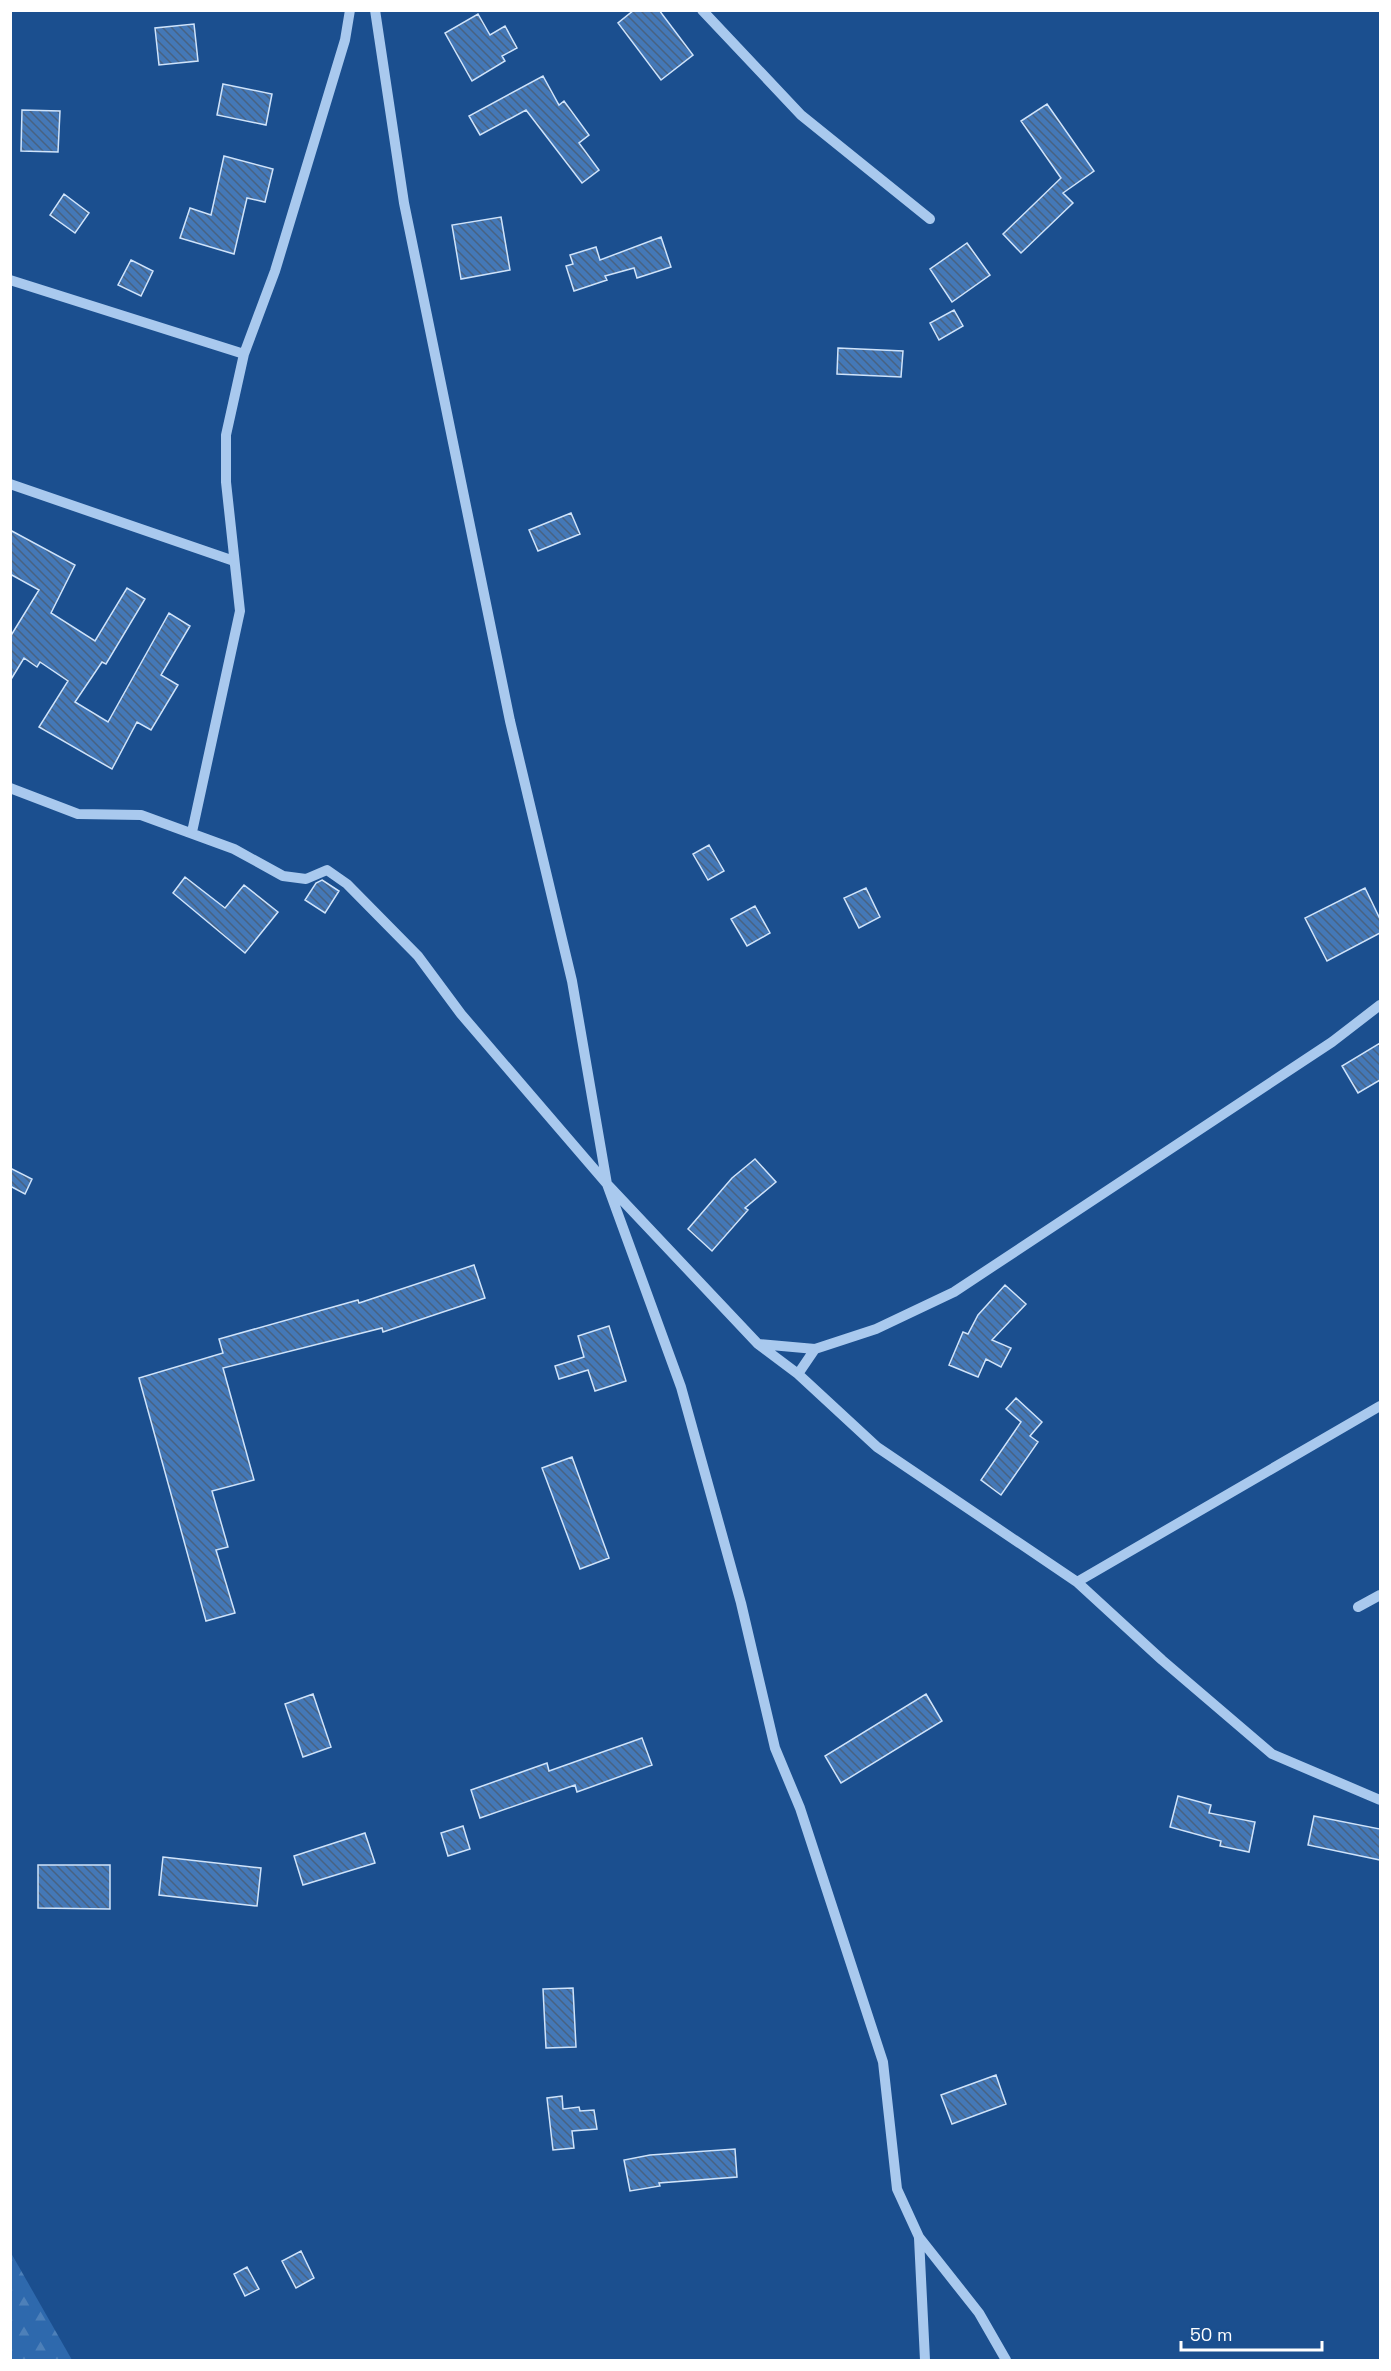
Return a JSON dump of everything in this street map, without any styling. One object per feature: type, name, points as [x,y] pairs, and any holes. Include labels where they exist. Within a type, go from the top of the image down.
[{"type":"street","points":[[192,832],[240,611],[226,482],[226,435],[244,354],[275,271],[345,40],[350,10]]},
{"type":"street","points":[[375,10],[404,203],[510,721],[572,981],[607,1184],[681,1386],[741,1603],[775,1748],[800,1808],[883,2062],[897,2189],[919,2237],[979,2313],[1006,2361]]},
{"type":"street","points":[[702,10],[801,115],[930,219]]},
{"type":"street","points":[[10,280],[244,354]]},
{"type":"street","points":[[10,484],[234,561]]},
{"type":"street","points":[[10,788],[78,814],[141,815],[234,849],[283,876],[306,879],[327,870],[347,884],[418,956],[461,1014],[607,1184],[758,1344],[798,1374],[877,1447],[1077,1582],[1162,1660],[1272,1754],[1380,1800]]},
{"type":"street","points":[[758,1344],[815,1348],[876,1329],[954,1292],[1332,1042],[1380,1005]]},
{"type":"street","points":[[798,1374],[815,1348]]},
{"type":"street","points":[[1077,1582],[1380,1406]]},
{"type":"street","points":[[1358,1607],[1380,1594]]},
{"type":"street","points":[[919,2237],[925,2361]]},
{"type":"green space","points":[[11,2253],[72,2360],[11,2360]]},
{"type":"building","points":[[634,10],[659,10],[693,55],[661,80],[618,23]]},
{"type":"building","points":[[478,14],[490,35],[505,26],[517,48],[502,56],[505,61],[472,81],[445,33]]},
{"type":"building","points":[[194,24],[198,61],[159,65],[155,28]]},
{"type":"building","points":[[543,76],[559,105],[564,101],[589,135],[579,143],[599,170],[582,183],[526,110],[480,135],[469,116]]},
{"type":"building","points":[[223,84],[272,94],[266,125],[217,115]]},
{"type":"building","points":[[1047,104],[1094,171],[1063,193],[1073,203],[1021,253],[1003,234],[1061,178],[1021,121]]},
{"type":"building","points":[[22,110],[60,111],[58,152],[21,151]]},
{"type":"building","points":[[224,156],[273,169],[265,202],[247,198],[234,254],[180,238],[190,208],[211,215]]},
{"type":"building","points":[[64,194],[89,213],[75,233],[50,215]]},
{"type":"building","points":[[501,217],[510,270],[461,279],[452,225]]},
{"type":"building","points":[[661,237],[671,267],[637,278],[634,268],[605,276],[607,280],[574,291],[566,266],[573,264],[570,255],[596,247],[600,260]]},
{"type":"building","points":[[967,243],[990,275],[952,302],[930,269]]},
{"type":"building","points":[[131,260],[153,271],[141,296],[118,285]]},
{"type":"building","points":[[954,310],[963,326],[939,340],[930,323]]},
{"type":"building","points":[[838,348],[903,351],[901,377],[837,374]]},
{"type":"building","points":[[571,513],[580,534],[538,551],[529,530]]},
{"type":"building","points":[[10,530],[75,565],[51,613],[95,641],[127,588],[145,599],[106,664],[102,662],[75,702],[108,722],[169,613],[190,626],[161,675],[178,685],[151,730],[137,722],[112,769],[39,727],[68,681],[40,662],[37,667],[24,658],[10,681],[10,637],[39,590],[10,574]]},
{"type":"building","points":[[709,845],[724,871],[708,880],[693,854]]},
{"type":"building","points":[[185,877],[225,908],[244,885],[278,912],[245,953],[173,893]]},
{"type":"building","points":[[322,880],[339,891],[325,913],[305,900],[316,883]]},
{"type":"building","points":[[866,888],[880,917],[859,928],[844,898]]},
{"type":"building","points":[[1365,888],[1380,919],[1380,933],[1327,961],[1305,918]]},
{"type":"building","points":[[755,906],[770,933],[747,946],[731,919]]},
{"type":"building","points":[[1380,1043],[1380,1080],[1358,1093],[1342,1066]]},
{"type":"building","points":[[755,1159],[776,1182],[745,1208],[748,1210],[712,1251],[688,1229],[732,1178]]},
{"type":"building","points":[[10,1168],[32,1179],[25,1194],[10,1186]]},
{"type":"building","points":[[474,1265],[485,1298],[383,1332],[382,1328],[223,1368],[254,1480],[212,1491],[228,1547],[216,1550],[235,1613],[206,1621],[139,1378],[223,1353],[219,1339],[358,1300],[359,1303]]},
{"type":"building","points":[[1005,1285],[1026,1304],[992,1340],[1011,1348],[1001,1367],[986,1359],[978,1377],[949,1365],[963,1332],[968,1334],[978,1315]]},
{"type":"building","points":[[609,1326],[626,1381],[595,1391],[588,1370],[559,1379],[555,1366],[584,1357],[578,1336]]},
{"type":"building","points":[[1016,1398],[1042,1422],[1030,1436],[1038,1442],[1001,1495],[981,1480],[1021,1422],[1006,1409]]},
{"type":"building","points":[[572,1457],[609,1558],[580,1569],[542,1468]]},
{"type":"building","points":[[313,1694],[331,1747],[303,1757],[285,1704]]},
{"type":"building","points":[[926,1694],[942,1721],[841,1783],[825,1756]]},
{"type":"building","points":[[642,1738],[652,1765],[577,1792],[575,1785],[480,1818],[471,1790],[547,1763],[549,1771]]},
{"type":"building","points":[[1178,1796],[1211,1805],[1209,1813],[1255,1822],[1249,1852],[1220,1846],[1221,1841],[1170,1827]]},
{"type":"building","points":[[1314,1816],[1380,1829],[1380,1860],[1308,1845]]},
{"type":"building","points":[[463,1826],[470,1849],[448,1856],[441,1833]]},
{"type":"building","points":[[365,1833],[375,1863],[303,1885],[294,1856]]},
{"type":"building","points":[[163,1857],[261,1868],[257,1906],[159,1895]]},
{"type":"building","points":[[38,1865],[110,1865],[110,1909],[38,1908]]},
{"type":"building","points":[[573,1988],[576,2047],[546,2048],[543,1989]]},
{"type":"building","points":[[996,2075],[1006,2104],[952,2124],[941,2095]]},
{"type":"building","points":[[562,2096],[563,2109],[579,2107],[580,2111],[594,2110],[597,2129],[572,2131],[574,2148],[553,2150],[547,2098]]},
{"type":"building","points":[[735,2149],[737,2177],[659,2183],[660,2186],[630,2191],[624,2160],[650,2155]]},
{"type":"building","points":[[301,2251],[314,2278],[296,2288],[282,2261]]},
{"type":"building","points":[[247,2267],[259,2289],[245,2296],[234,2274]]}]
